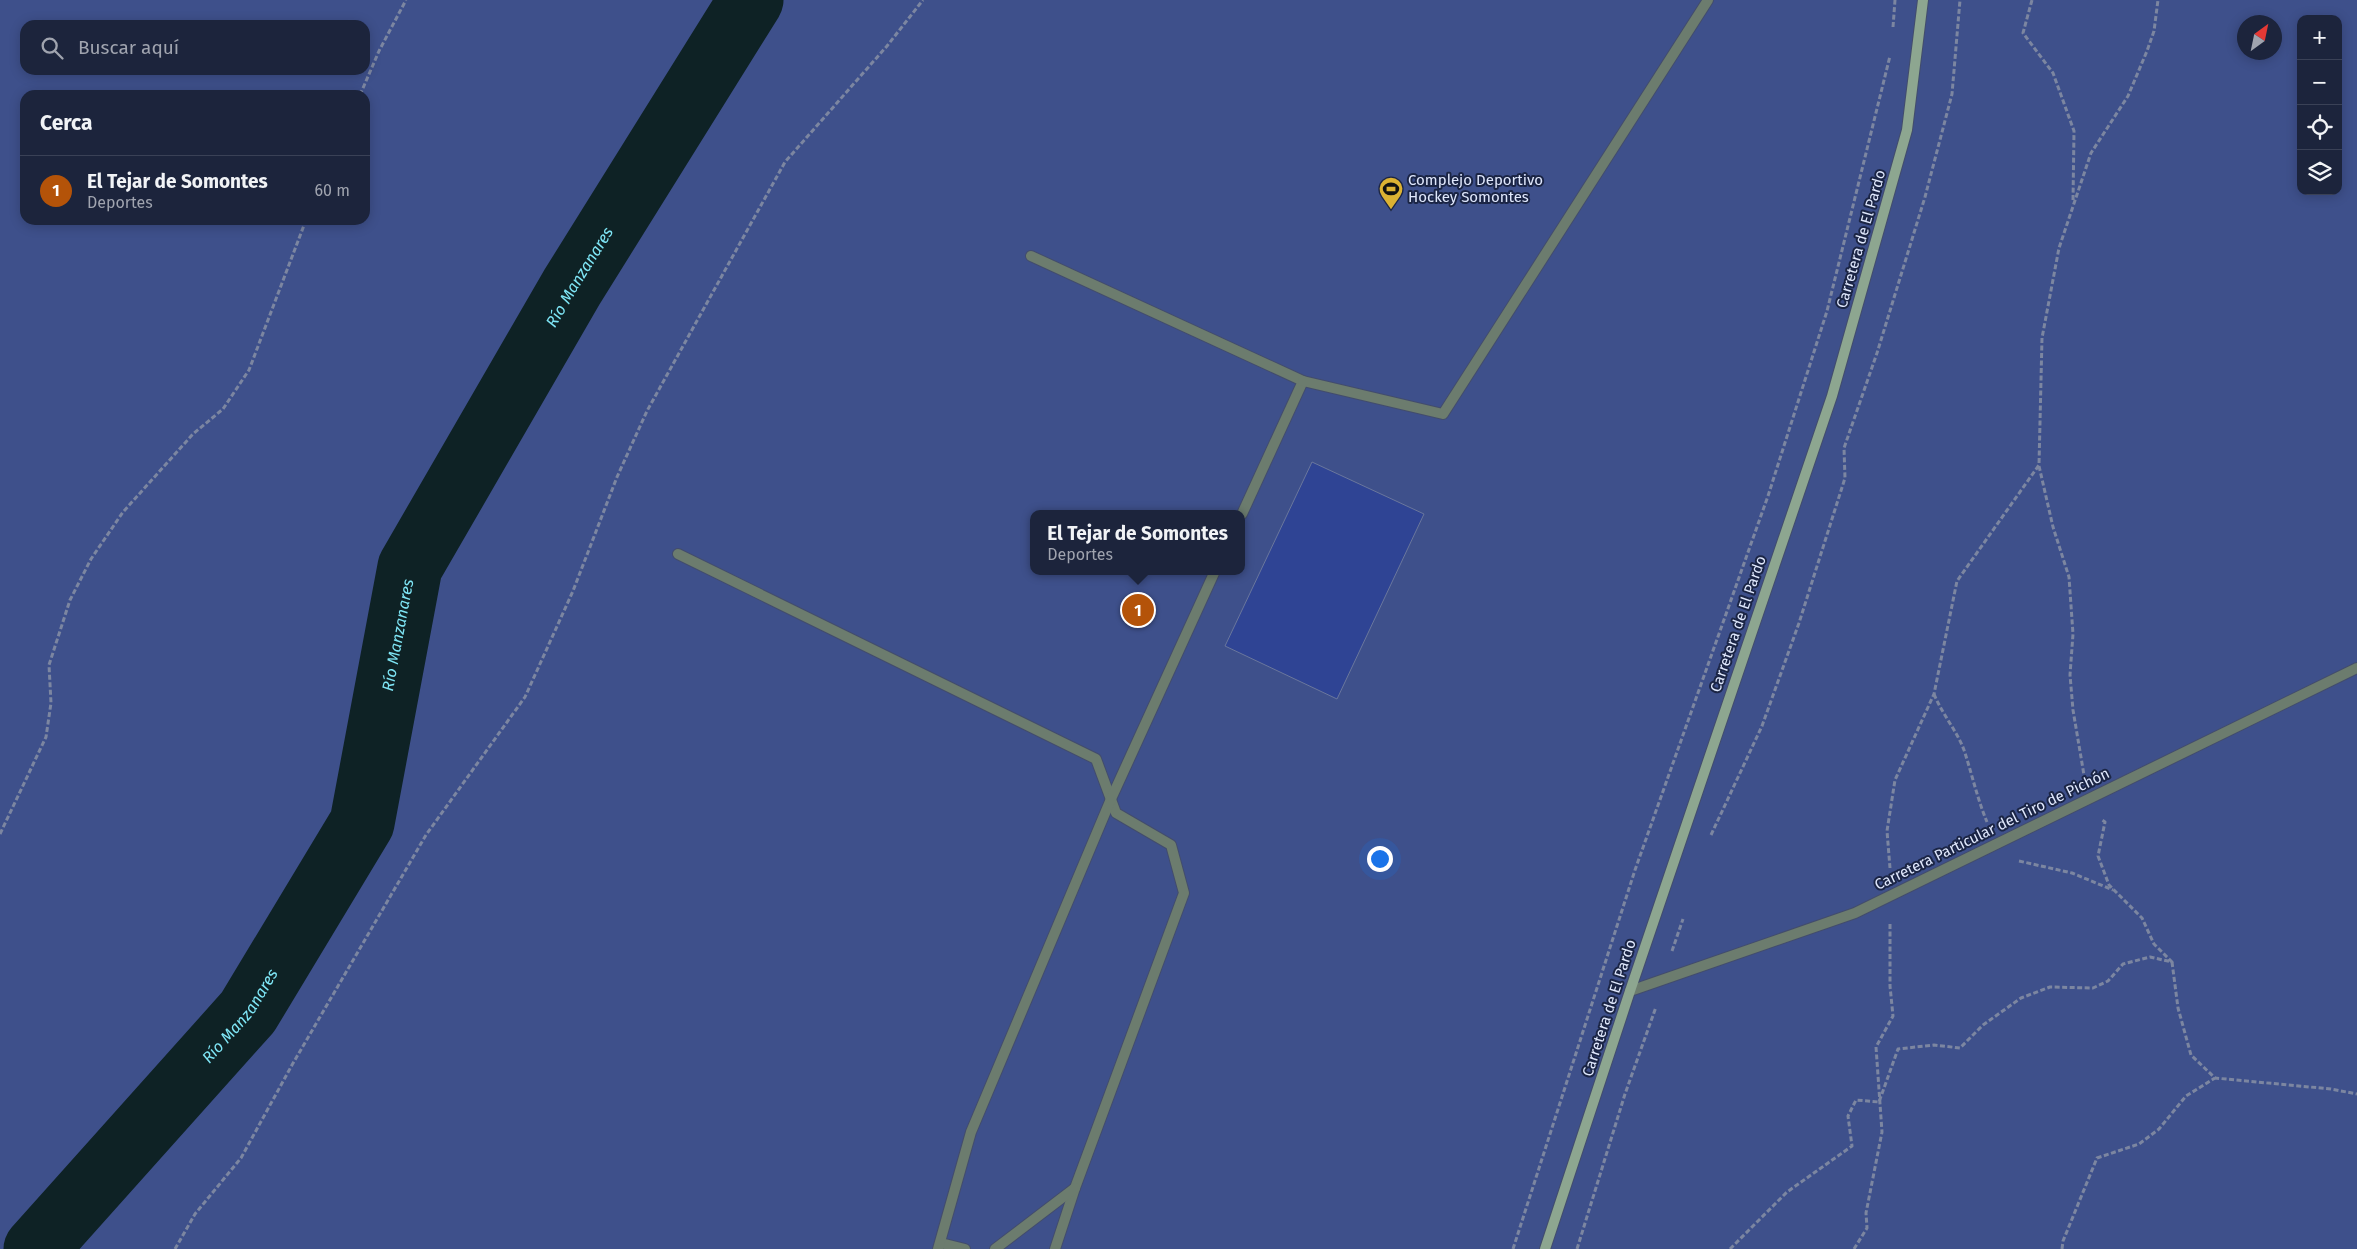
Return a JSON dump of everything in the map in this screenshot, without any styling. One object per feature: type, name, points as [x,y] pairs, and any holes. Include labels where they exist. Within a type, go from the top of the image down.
[{"type":"street","points":[[1032,256],[1303,381],[1443,414],[1708,0]]},
{"type":"street","name":"Carretera de El Pardo","points":[[1545,1249],[1630,991],[1832,396],[1908,130],[1923,0]]},
{"type":"street","points":[[1244,510],[1303,381]]},
{"type":"street","points":[[678,554],[1096,759],[1116,813],[1171,845],[1184,893],[1054,1249]]},
{"type":"street","points":[[965,1249],[940,1246],[971,1132],[1111,799],[1213,575]]},
{"type":"street","name":"Carretera Particular del Tiro de Pichón","points":[[1630,991],[1855,913],[2357,668]]},
{"type":"street","points":[[995,1249],[1075,1188]]},
{"type":"path","points":[[370,72],[406,0]]},
{"type":"path","points":[[175,1249],[195,1214],[241,1158],[292,1065],[426,835],[525,697],[572,591],[617,477],[647,411],[785,162],[887,46],[923,0]]},
{"type":"path","points":[[1892,33],[1895,0]]},
{"type":"path","points":[[1708,842],[1762,726],[1799,623],[1845,478],[1844,448],[1877,353],[1919,216],[1952,94],[1960,0]]},
{"type":"path","points":[[2032,0],[2023,33],[2053,73],[2074,131],[2073,204]]},
{"type":"path","points":[[1854,1249],[1867,1228],[1866,1214],[1882,1132],[1876,1046],[1893,1016],[1890,986],[1890,925],[1887,897],[1890,861],[1887,831],[1894,780],[1934,694],[1957,581],[2039,465],[2042,338],[2059,248],[2091,153],[2128,96],[2147,51],[2154,31],[2158,0]]},
{"type":"path","points":[[1513,1249],[1635,870],[1768,496],[1827,311],[1891,50]]},
{"type":"path","points":[[362,90],[369,75]]},
{"type":"path","points":[[0,834],[46,737],[51,703],[49,665],[70,600],[91,559],[123,512],[193,434],[223,408],[249,370],[304,225]]},
{"type":"path","points":[[1934,694],[1940,710],[1963,748],[1976,796],[1996,844],[2016,861],[2072,873],[2114,891]]},
{"type":"path","points":[[1577,1249],[1625,1094],[1668,977],[1667,968],[1684,915]]},
{"type":"path","points":[[2172,962],[2178,1008],[2192,1055],[2214,1078]]},
{"type":"path","points":[[2062,1249],[2062,1241],[2097,1158],[2139,1144],[2159,1129],[2186,1096],[2214,1078],[2331,1089],[2357,1094]]},
{"type":"path","points":[[1730,1249],[1787,1192],[1852,1146],[1848,1116],[1856,1100],[1879,1102]]},
{"type":"shaded area","points":[[0,0],[2357,0],[2357,1249],[0,1249]]},
{"type":"building","points":[[1312,462],[1424,514],[1337,699],[1225,646]]},
{"type":"waterway","name":"Río Manzanares","points":[[36,1249],[248,1012],[362,823],[410,567],[572,287],[751,0]]},
{"type":"place","name":"Complejo Deportivo Hockey Somontes","points":[[1391,210]]},
{"type":"place","name":"El Tejar de Somontes","points":[[1138,610]]}]
